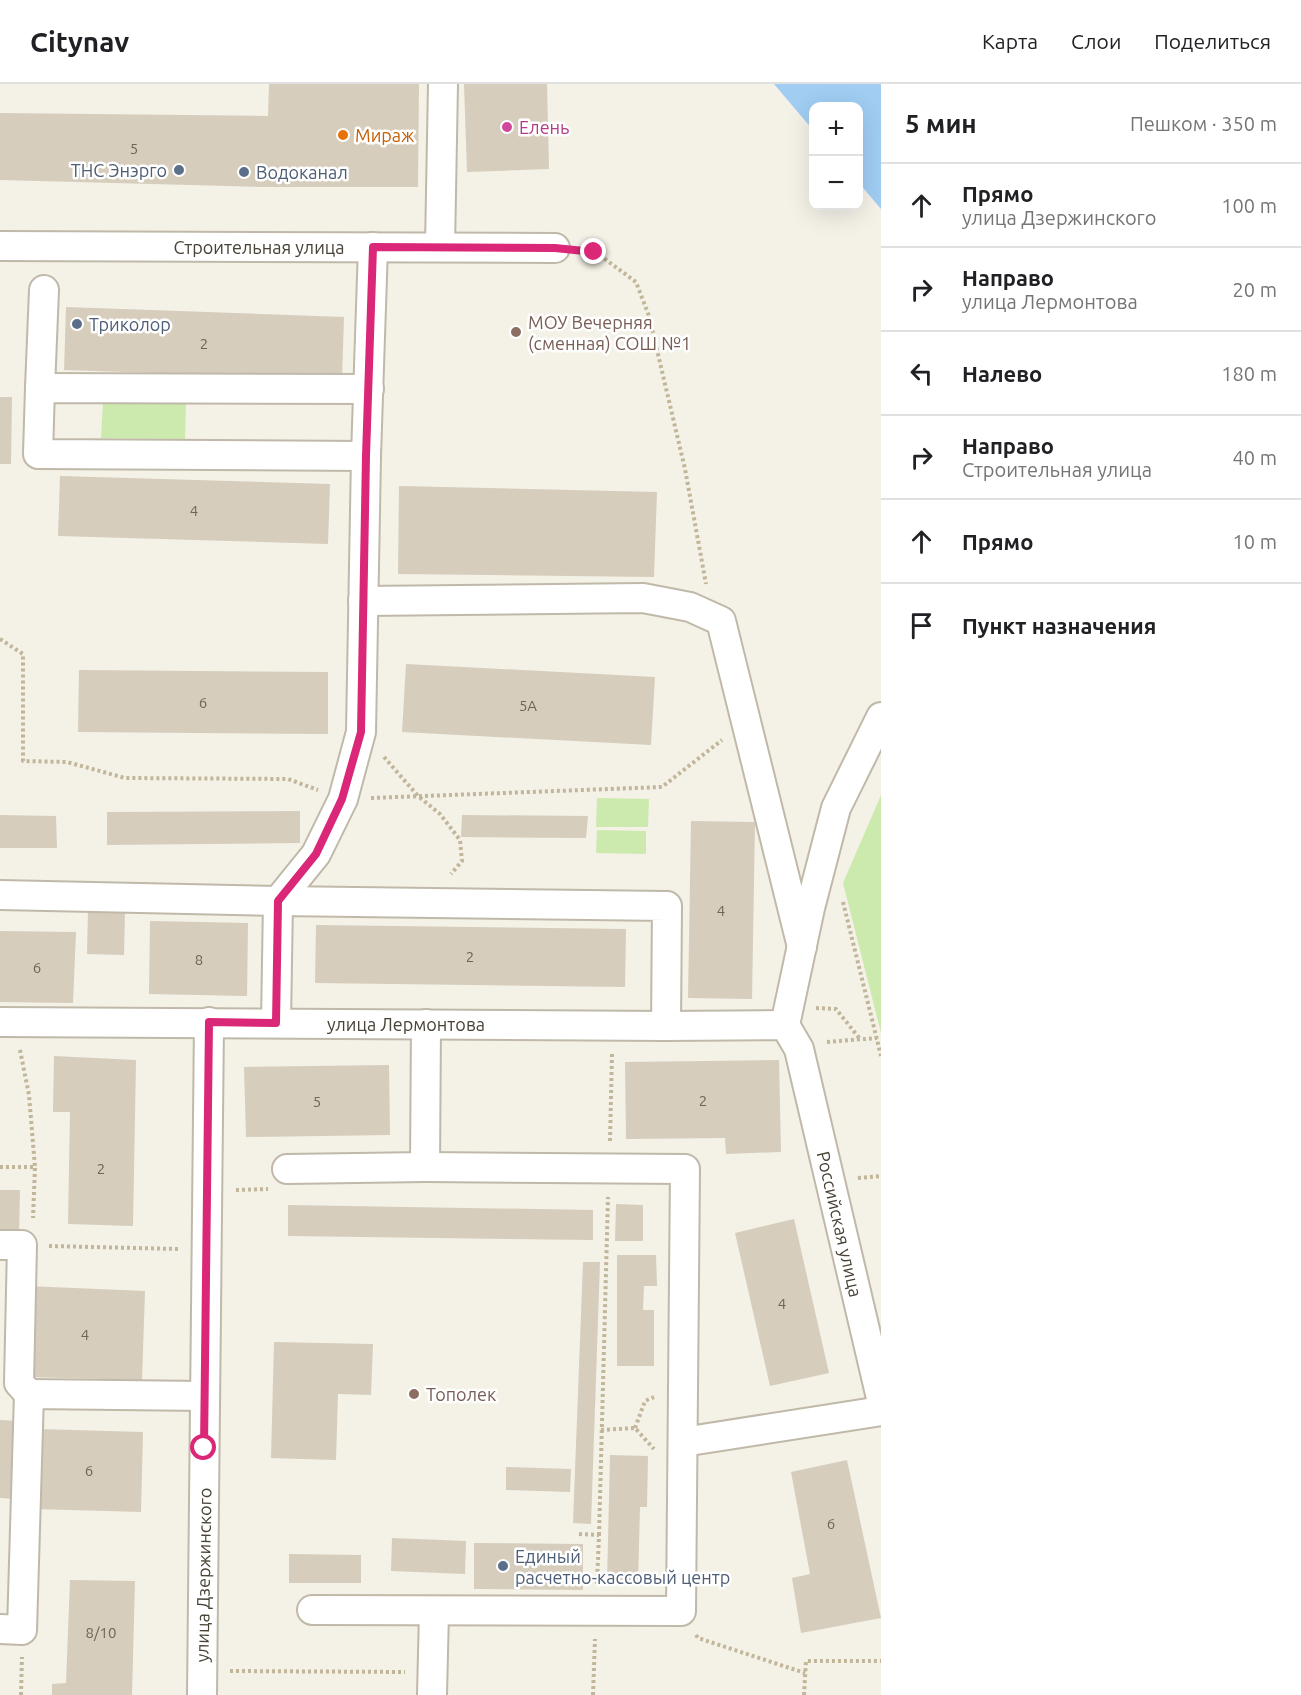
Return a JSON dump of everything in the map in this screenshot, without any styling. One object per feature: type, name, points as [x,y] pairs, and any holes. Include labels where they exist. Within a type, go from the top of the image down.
[{"type":"street","points":[[440,247],[443,84]]},
{"type":"street","name":"Строительная улица","points":[[0,246],[555,248]]},
{"type":"street","points":[[276,1023],[278,901],[316,854],[342,799],[361,732],[366,456],[373,247]]},
{"type":"street","points":[[44,290],[38,454],[366,456]]},
{"type":"street","points":[[40,388],[369,389]]},
{"type":"street","points":[[363,601],[644,598],[690,607],[721,621],[802,947]]},
{"type":"street","points":[[810,1046],[785,1025],[836,808],[881,717]]},
{"type":"street","points":[[0,895],[668,906],[666,1026]]},
{"type":"street","name":"улица Лермонтова","points":[[0,1022],[785,1025]]},
{"type":"street","name":"улица Дзержинского","points":[[202,1695],[209,1022]]},
{"type":"street","points":[[425,1167],[426,1024]]},
{"type":"street","name":"Российская улица","points":[[810,1046],[881,1398]]},
{"type":"street","points":[[287,1169],[425,1167],[685,1170],[681,1611],[312,1610]]},
{"type":"street","points":[[11,1245],[19,1383],[29,1394],[11,1630]]},
{"type":"street","points":[[29,1394],[205,1396]]},
{"type":"street","points":[[683,1456],[881,1411]]},
{"type":"street","points":[[432,1683],[434,1612]]},
{"type":"path","points":[[555,248],[594,252],[636,282],[650,316],[685,469],[712,617]]},
{"type":"path","points":[[0,639],[23,654],[23,761],[67,762],[125,778],[288,779],[342,799],[662,788],[746,720]]},
{"type":"path","points":[[361,732],[418,796],[440,814],[460,840],[462,861],[445,882],[447,903]]},
{"type":"path","points":[[843,901],[881,1056]]},
{"type":"path","points":[[809,1007],[836,1009],[861,1039]]},
{"type":"path","points":[[810,1046],[877,1038]]},
{"type":"path","points":[[11,1245],[33,1231],[35,1167],[29,1095],[19,1044]]},
{"type":"path","points":[[593,1695],[612,1048]]},
{"type":"path","points":[[0,1167],[35,1167]]},
{"type":"path","points":[[11,1245],[189,1249]]},
{"type":"path","points":[[601,1430],[635,1428],[665,1462],[683,1456]]},
{"type":"path","points":[[579,1534],[599,1535]]},
{"type":"path","points":[[681,1611],[698,1638],[805,1673]]},
{"type":"path","points":[[11,1630],[21,1695]]},
{"type":"path","points":[[804,1695],[806,1661],[881,1661]]},
{"type":"path","points":[[223,1671],[432,1683]]},
{"type":"green space","points":[[103,402],[186,403],[185,439],[101,438]]},
{"type":"green space","points":[[881,795],[881,1033],[843,883]]},
{"type":"green space","points":[[597,798],[649,799],[648,827],[596,827]]},
{"type":"green space","points":[[597,830],[646,831],[646,854],[596,853]]},
{"type":"water","points":[[774,84],[881,84],[881,209],[863,188],[863,102],[809,102],[809,125]]},
{"type":"building","points":[[269,84],[419,84],[418,187],[265,187],[0,180],[0,113],[268,116]]},
{"type":"building","name":"Елень","points":[[464,84],[547,84],[549,169],[467,172]]},
{"type":"building","points":[[66,307],[344,317],[342,379],[64,370]]},
{"type":"building","points":[[0,397],[12,397],[11,464],[0,464]]},
{"type":"building","points":[[60,476],[330,484],[328,544],[58,536]]},
{"type":"building","points":[[399,486],[657,492],[654,577],[398,574]]},
{"type":"building","points":[[406,664],[655,677],[651,745],[402,732]]},
{"type":"building","points":[[79,670],[328,672],[328,734],[78,732]]},
{"type":"building","points":[[300,811],[300,843],[107,845],[107,812]]},
{"type":"building","points":[[0,815],[56,816],[57,848],[0,848]]},
{"type":"building","points":[[462,815],[588,816],[586,838],[461,837]]},
{"type":"building","points":[[691,821],[755,822],[752,999],[688,998]]},
{"type":"building","points":[[88,910],[125,911],[124,955],[87,954]]},
{"type":"building","points":[[150,921],[248,923],[247,996],[149,994]]},
{"type":"building","points":[[316,925],[626,929],[625,987],[315,983]]},
{"type":"building","points":[[0,931],[76,932],[73,1003],[0,1002]]},
{"type":"building","points":[[54,1056],[136,1060],[133,1226],[68,1224],[70,1112],[53,1112]]},
{"type":"building","points":[[779,1060],[781,1152],[726,1154],[725,1138],[626,1139],[625,1062]]},
{"type":"building","points":[[389,1065],[390,1135],[246,1137],[244,1067]]},
{"type":"building","points":[[0,1190],[20,1190],[19,1234],[0,1234]]},
{"type":"building","points":[[616,1204],[643,1205],[643,1241],[615,1241]]},
{"type":"building","points":[[288,1205],[593,1210],[593,1240],[288,1236]]},
{"type":"building","points":[[794,1219],[829,1373],[770,1386],[735,1233]]},
{"type":"building","points":[[617,1255],[656,1255],[657,1286],[644,1286],[643,1310],[654,1310],[654,1366],[617,1366]]},
{"type":"building","points":[[583,1262],[600,1262],[591,1524],[573,1523]]},
{"type":"building","points":[[27,1286],[145,1291],[142,1380],[26,1377]]},
{"type":"building","points":[[274,1342],[373,1344],[371,1395],[338,1394],[336,1460],[271,1458]]},
{"type":"building","points":[[0,1420],[18,1421],[15,1499],[0,1498]]},
{"type":"building","points":[[38,1429],[143,1432],[141,1512],[35,1509]]},
{"type":"building","points":[[610,1455],[648,1456],[647,1507],[640,1507],[638,1583],[607,1583]]},
{"type":"building","points":[[847,1460],[881,1618],[801,1633],[792,1578],[810,1574],[791,1472]]},
{"type":"building","points":[[506,1467],[571,1469],[570,1492],[506,1490]]},
{"type":"building","points":[[392,1538],[466,1541],[465,1574],[391,1571]]},
{"type":"building","points":[[474,1543],[583,1544],[583,1590],[474,1589]]},
{"type":"building","points":[[289,1554],[361,1555],[361,1583],[289,1583]]},
{"type":"building","points":[[70,1580],[135,1581],[132,1695],[52,1695],[52,1684],[66,1683]]},
{"type":"place","name":"Елень","points":[[507,127]]},
{"type":"place","name":"Мираж","points":[[343,135]]},
{"type":"place","name":"ТНС Энэрго","points":[[179,170]]},
{"type":"place","name":"Водоканал","points":[[244,172]]},
{"type":"place","name":"Триколор","points":[[77,324]]},
{"type":"place","name":"МОУ Вечерняя (сменная) СОШ №1","points":[[516,332]]},
{"type":"place","name":"Тополек","points":[[414,1394]]},
{"type":"place","name":"Единый расчетно-кассовый центр","points":[[503,1566]]},
{"type":"route","points":[[204,1448],[209,1022],[276,1023],[278,901],[316,854],[342,799],[361,732],[366,456],[373,247],[555,248],[594,252]]}]
